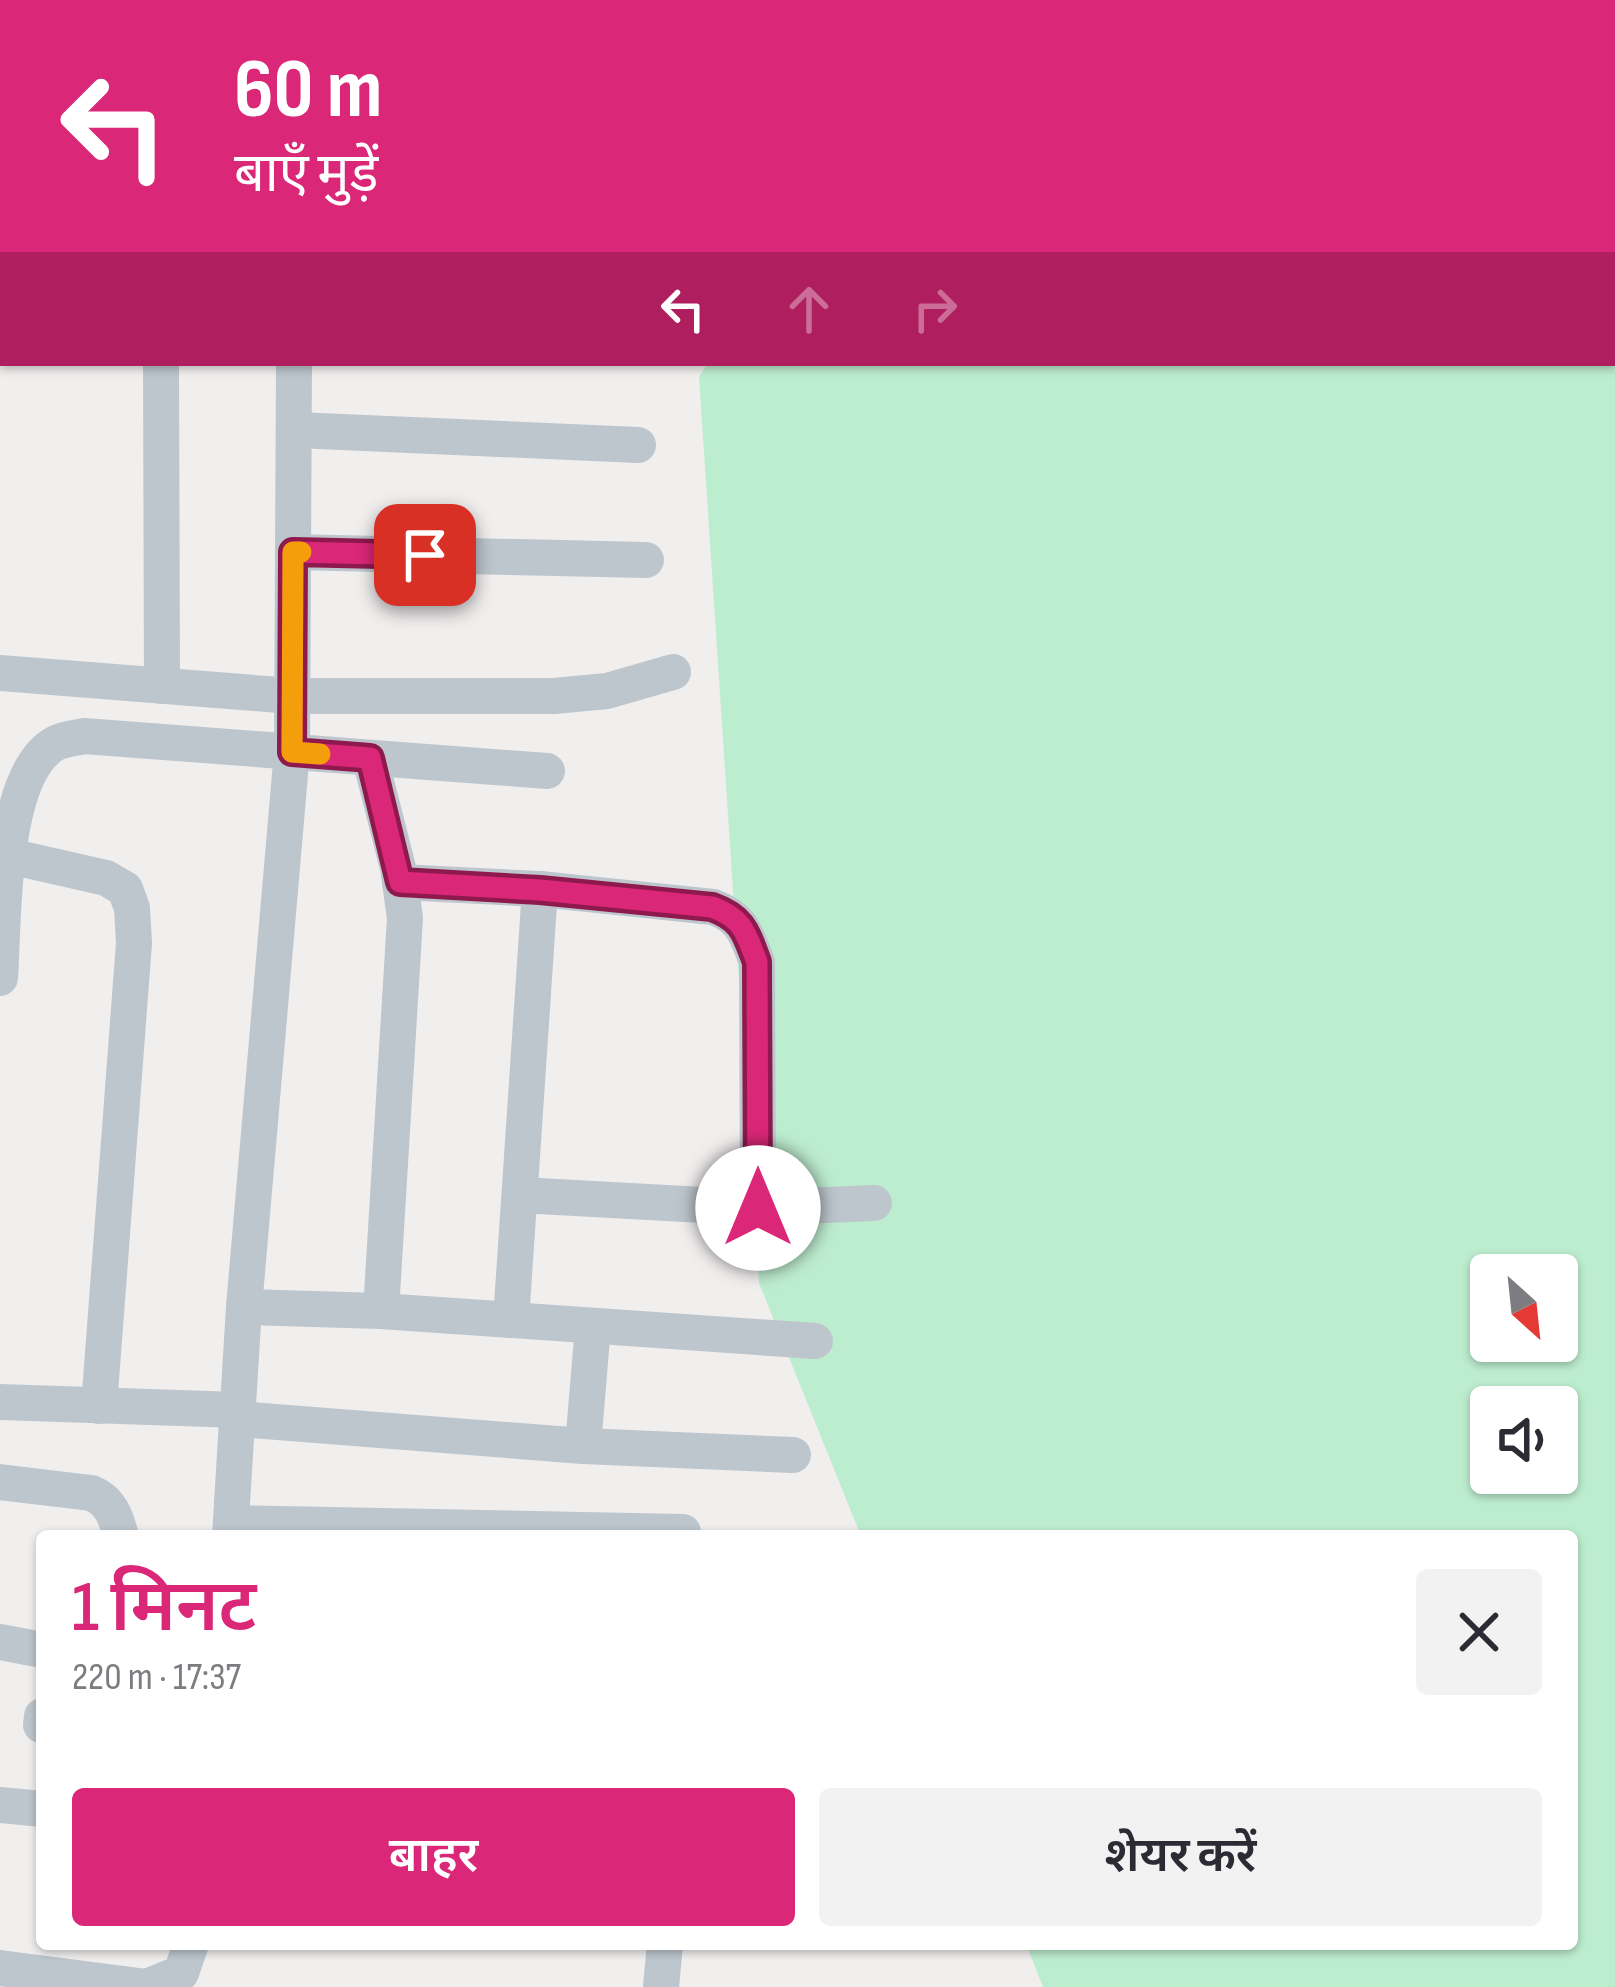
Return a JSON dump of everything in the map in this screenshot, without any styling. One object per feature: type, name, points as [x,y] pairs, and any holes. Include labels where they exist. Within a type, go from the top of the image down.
[{"type":"street","points":[[161,366],[162,686]]},
{"type":"street","points":[[294,366],[292,752],[244,1307],[231,1517],[623,1530]]},
{"type":"street","points":[[296,430],[638,446]]},
{"type":"street","points":[[293,552],[646,560]]},
{"type":"street","points":[[0,674],[292,696],[554,696],[607,691],[673,672]]},
{"type":"street","points":[[0,978],[9,856],[21,787],[32,766],[55,743],[84,736],[547,771]]},
{"type":"street","points":[[370,758],[405,918],[381,1311]]},
{"type":"street","points":[[9,856],[106,878],[125,889],[132,908],[133,966],[99,1406]]},
{"type":"street","points":[[400,882],[540,890],[712,907],[732,914],[757,962],[758,1208]]},
{"type":"street","points":[[511,1320],[540,890]]},
{"type":"street","points":[[520,1195],[758,1208],[874,1204]]},
{"type":"street","points":[[244,1307],[381,1311],[815,1341]]},
{"type":"street","points":[[584,1446],[593,1326]]},
{"type":"street","points":[[0,1402],[584,1446],[794,1455]]},
{"type":"street","points":[[0,1482],[91,1492],[103,1497],[120,1530]]},
{"type":"street","points":[[0,1642],[36,1648]]},
{"type":"street","points":[[0,1805],[36,1808]]},
{"type":"street","points":[[661,1987],[664,1950]]},
{"type":"street","points":[[0,1968],[170,1976]]},
{"type":"green space","points":[[706,366],[1615,366],[1615,1987],[1043,1987],[1028,1950],[1578,1950],[1578,1530],[859,1530],[759,1283],[699,377]]},
{"type":"slow traffic","points":[[301,552],[293,552],[292,752],[320,754]]},
{"type":"route","points":[[425,555],[293,552],[292,752],[370,758],[400,882],[540,890],[712,907],[732,914],[757,962],[758,1208]]}]
